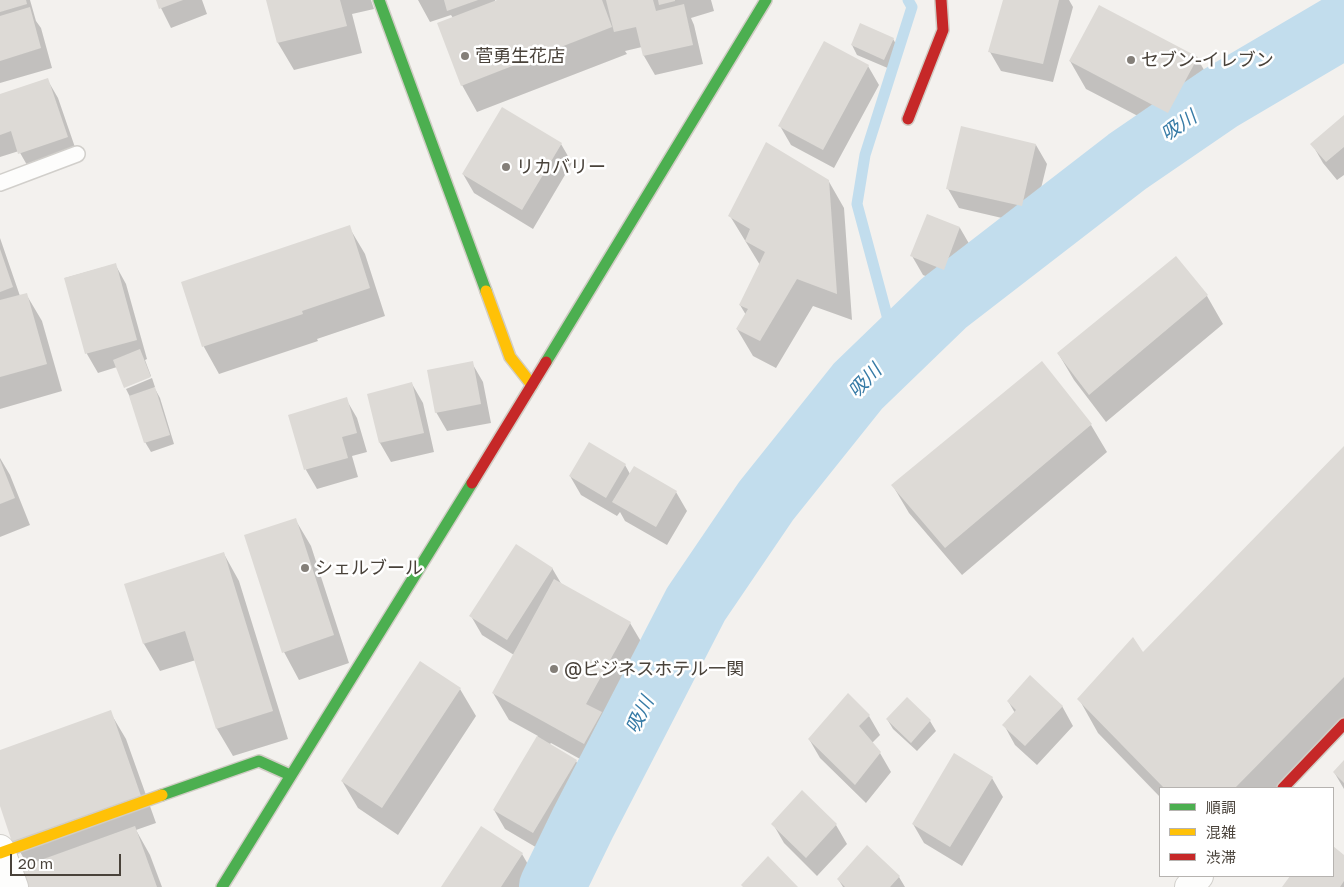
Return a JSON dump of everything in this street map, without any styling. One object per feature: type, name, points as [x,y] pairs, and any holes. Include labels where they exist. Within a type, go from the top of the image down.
[{"type":"street","points":[[379,0],[510,357],[532,384]]},
{"type":"street","points":[[222,887],[766,0]]},
{"type":"street","points":[[908,119],[943,30],[941,0]]},
{"type":"street","points":[[1284,787],[1344,724]]},
{"type":"street","points":[[14,887],[0,851],[259,762],[290,775]]},
{"type":"street","points":[[1189,887],[1198,877]]},
{"type":"lane","points":[[0,183],[77,154]]},
{"type":"building","points":[[0,0],[26,0],[27,4],[0,12]]},
{"type":"building","points":[[156,0],[183,0],[159,9]]},
{"type":"building","points":[[266,0],[340,0],[347,26],[277,43]]},
{"type":"building","points":[[444,0],[478,0],[447,11]]},
{"type":"building","points":[[497,0],[602,0],[612,27],[461,86],[437,23]]},
{"type":"building","points":[[606,0],[653,0],[656,11],[684,4],[693,45],[643,56],[636,27],[614,32]]},
{"type":"building","points":[[658,0],[675,0],[675,1],[659,5]]},
{"type":"building","points":[[1003,0],[1059,0],[1043,64],[988,52]]},
{"type":"building","points":[[1099,5],[1198,57],[1168,113],[1069,61]]},
{"type":"building","points":[[30,7],[41,48],[0,61],[0,16]]},
{"type":"building","points":[[860,23],[894,38],[884,60],[851,45]]},
{"type":"building","points":[[824,41],[869,65],[823,150],[778,126]]},
{"type":"building","points":[[48,78],[68,137],[18,154],[11,131],[0,135],[0,94]]},
{"type":"building","points":[[502,107],[562,143],[522,210],[462,174]]},
{"type":"building","points":[[1344,115],[1344,147],[1326,162],[1310,144]]},
{"type":"building","points":[[961,126],[1036,144],[1022,206],[946,189]]},
{"type":"building","points":[[766,142],[829,180],[837,294],[797,279],[760,341],[736,329],[748,309],[739,305],[765,252],[745,241],[750,229],[728,216]]},
{"type":"building","points":[[927,214],[960,227],[944,270],[910,256]]},
{"type":"building","points":[[350,225],[370,288],[302,311],[303,314],[202,347],[181,282]]},
{"type":"building","points":[[0,249],[13,287],[0,292]]},
{"type":"building","points":[[1176,256],[1208,295],[1089,395],[1057,353]]},
{"type":"building","points":[[116,263],[137,340],[85,354],[64,278]]},
{"type":"building","points":[[27,293],[47,364],[0,377],[0,300]]},
{"type":"building","points":[[140,349],[151,377],[124,388],[113,360]]},
{"type":"building","points":[[473,361],[481,404],[435,413],[427,370]]},
{"type":"building","points":[[1042,361],[1092,424],[945,548],[891,485]]},
{"type":"building","points":[[412,382],[424,433],[379,443],[367,394]]},
{"type":"building","points":[[155,387],[170,435],[144,443],[129,396]]},
{"type":"building","points":[[347,397],[357,433],[342,437],[348,458],[304,470],[288,415]]},
{"type":"building","points":[[589,442],[626,464],[606,498],[569,476]]},
{"type":"building","points":[[1344,446],[1344,677],[1236,787],[1163,787],[1077,699],[1133,637],[1143,652]]},
{"type":"building","points":[[0,460],[15,498],[0,504]]},
{"type":"building","points":[[634,466],[677,491],[656,527],[612,502]]},
{"type":"building","points":[[296,518],[334,635],[282,653],[244,535]]},
{"type":"building","points":[[516,544],[553,568],[507,640],[469,616]]},
{"type":"building","points":[[224,552],[273,711],[216,729],[185,631],[143,644],[124,584]]},
{"type":"building","points":[[554,579],[631,622],[586,704],[602,712],[584,744],[492,693]]},
{"type":"building","points":[[420,661],[461,688],[382,808],[341,781]]},
{"type":"building","points":[[1030,675],[1063,706],[1025,746],[1002,725],[1016,710],[1007,701]]},
{"type":"building","points":[[848,693],[870,715],[859,726],[881,752],[855,785],[808,739]]},
{"type":"building","points":[[907,697],[931,720],[911,743],[886,719]]},
{"type":"building","points":[[111,710],[141,796],[12,842],[0,806],[0,750]]},
{"type":"building","points":[[537,736],[577,760],[533,833],[493,810]]},
{"type":"building","points":[[954,753],[993,777],[950,847],[912,824]]},
{"type":"building","points":[[1344,760],[1344,783],[1333,772]]},
{"type":"building","points":[[802,790],[837,824],[806,858],[771,824]]},
{"type":"building","points":[[135,826],[157,887],[22,887],[16,869]]},
{"type":"building","points":[[481,826],[523,853],[501,887],[441,887]]},
{"type":"building","points":[[867,845],[900,876],[890,887],[845,887],[837,879]]},
{"type":"building","points":[[1334,847],[1344,855],[1344,881],[1340,887],[1282,887],[1289,877],[1334,877]]},
{"type":"building","points":[[768,856],[798,887],[743,887],[741,885]]},
{"type":"waterway","points":[[896,349],[857,204],[865,155],[912,7],[908,0]]},
{"type":"waterway","name":"吸川","points":[[552,887],[696,604],[766,501],[858,386],[944,303],[1128,161],[1220,98],[1344,25]]},
{"type":"traffic: fast","points":[[379,0],[486,291]]},
{"type":"traffic: fast","points":[[546,362],[766,0]]},
{"type":"traffic: fast","points":[[222,887],[472,483]]},
{"type":"traffic: fast","points":[[162,795],[259,761],[290,775]]},
{"type":"traffic: slow","points":[[486,291],[510,357],[532,385]]},
{"type":"traffic: slow","points":[[0,853],[162,795]]},
{"type":"traffic: jam","points":[[908,119],[943,30],[941,0]]},
{"type":"traffic: jam","points":[[472,483],[546,362]]},
{"type":"traffic: jam","points":[[1284,787],[1344,724]]},
{"type":"place","name":"菅勇生花店","points":[[465,56]]},
{"type":"place","name":"セブン-イレブン","points":[[1131,60]]},
{"type":"place","name":"リカバリー","points":[[506,167]]},
{"type":"place","name":"シェルブール","points":[[305,568]]},
{"type":"place","name":"@ビジネスホテル一関","points":[[554,669]]}]
